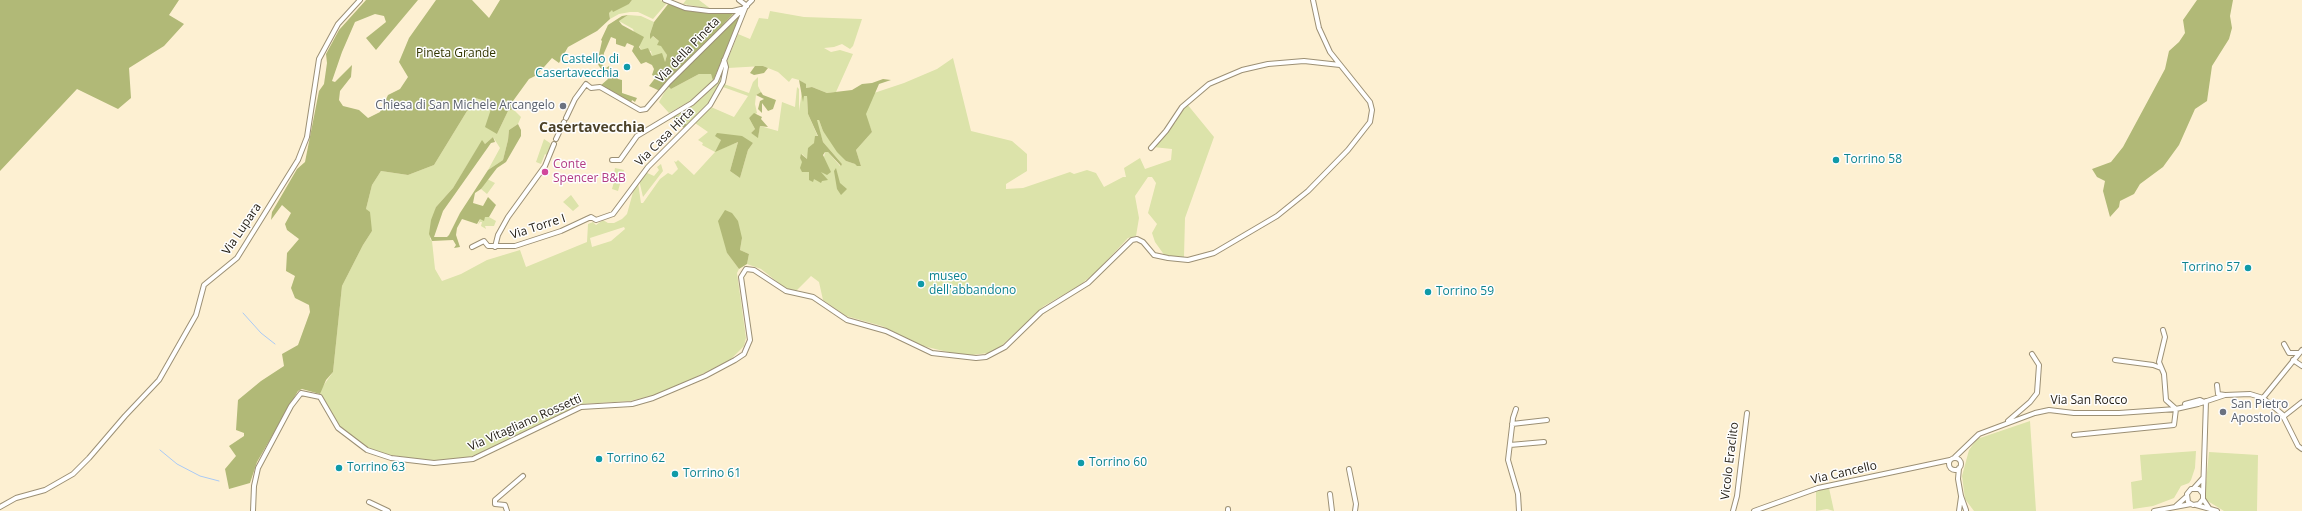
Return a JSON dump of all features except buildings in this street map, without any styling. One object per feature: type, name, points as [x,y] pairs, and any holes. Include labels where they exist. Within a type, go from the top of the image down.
[{"type":"street","name":"Via Lupara","points":[[0,507],[16,498],[45,490],[73,474],[159,380],[196,315],[204,285],[237,258],[298,160],[306,137],[319,60],[338,24],[360,0]]},
{"type":"street","points":[[665,0],[685,8],[709,11],[733,11],[747,6]]},
{"type":"street","points":[[739,0],[747,6]]},
{"type":"street","points":[[612,160],[620,160],[631,141],[692,103],[712,86],[720,74],[724,60],[747,6],[752,0]]},
{"type":"street","name":"Via Vitagliano Rossetti","points":[[253,511],[254,486],[258,468],[291,406],[301,393],[320,397],[338,428],[367,450],[391,458],[434,463],[473,458],[581,408],[632,404],[653,398],[705,376],[744,354],[750,340],[741,277],[746,269],[754,270],[786,291],[813,297],[847,320],[886,331],[932,353],[962,358],[986,357],[1005,347],[1041,312],[1054,302],[1088,283],[1132,240],[1137,238],[1143,242],[1154,255],[1168,258],[1188,260],[1214,253],[1277,216],[1308,191],[1348,150],[1372,117],[1370,102],[1330,52],[1319,28],[1313,0]]},
{"type":"street","name":"Via della Pineta","points":[[556,139],[575,99],[586,84],[591,88],[600,87],[643,110],[650,106],[661,92],[736,14],[747,6]]},
{"type":"street","name":"Via Casa Hirta","points":[[585,220],[591,217],[596,220],[601,219],[617,210],[648,167],[710,105],[723,82],[726,67],[724,60]]},
{"type":"street","points":[[1151,148],[1166,131],[1182,107],[1209,84],[1242,70],[1268,64],[1304,61],[1341,66]]},
{"type":"street","points":[[495,247],[498,235],[508,217],[545,166],[554,144]]},
{"type":"street","name":"Via Torre I","points":[[472,247],[484,241],[488,246],[510,247],[561,231],[585,220]]},
{"type":"street","points":[[2074,435],[2172,426],[2175,422],[2176,409],[2166,400],[2164,374],[2159,362],[2165,337],[2162,330]]},
{"type":"street","points":[[2284,344],[2288,353],[2301,351]]},
{"type":"street","points":[[2301,351],[2263,398],[2283,417],[2298,446],[2302,449]]},
{"type":"street","points":[[2003,425],[2030,402],[2037,393],[2039,365],[2032,354]]},
{"type":"street","points":[[2115,360],[2153,365],[2161,368]]},
{"type":"street","points":[[2293,360],[2302,366]]},
{"type":"street","points":[[2217,385],[2218,394],[2225,395]]},
{"type":"street","name":"Via San Rocco","points":[[1950,460],[1979,434],[2024,416],[2049,410],[2103,413],[2176,409],[2225,395],[2250,394],[2263,398]]},
{"type":"street","points":[[2185,404],[2200,400],[2206,401],[2203,499],[2209,508]]},
{"type":"street","points":[[2283,417],[2302,402]]},
{"type":"street","points":[[1516,409],[1512,424],[1508,460],[1518,494],[1519,511]]},
{"type":"street","name":"Vicolo Eraclito","points":[[1733,511],[1737,496],[1747,413]]},
{"type":"street","points":[[1512,424],[1547,420]]},
{"type":"street","points":[[1510,445],[1544,442]]},
{"type":"street","name":"Via San Rocco","points":[[1964,449],[1960,460],[1958,479],[1961,496],[1967,511]]},
{"type":"street","points":[[1955,457],[1960,460]]},
{"type":"street","points":[[1950,460],[1950,467]]},
{"type":"street","name":"Via Cancello","points":[[1754,511],[1818,488],[1950,460]]},
{"type":"street","points":[[1940,461],[1950,467],[1959,468]]},
{"type":"street","name":"Via San Rocco","points":[[1950,467],[1958,479]]},
{"type":"street","points":[[1349,469],[1356,504],[1355,511]]},
{"type":"street","points":[[507,511],[505,505],[495,504],[495,500],[523,476]]},
{"type":"street","points":[[2176,507],[2186,497],[2189,490],[2194,488],[2203,477]]},
{"type":"street","points":[[2194,488],[2199,489],[2203,494]]},
{"type":"street","points":[[1330,494],[1332,511]]},
{"type":"street","name":"Via San Rocco","points":[[1960,511],[1961,496]]},
{"type":"street","points":[[2186,497],[2191,504]]},
{"type":"street","points":[[2196,505],[2203,499]]},
{"type":"street","points":[[369,502],[388,511]]},
{"type":"street","points":[[2154,511],[2191,504],[2216,511]]},
{"type":"street","points":[[1960,511],[1967,511]]},
{"type":"green space","points":[[0,0],[179,0],[169,15],[184,24],[164,46],[129,68],[131,98],[118,109],[77,89],[0,171]]},
{"type":"green space","name":"Pineta Grande","points":[[366,0],[418,0],[376,50],[366,38],[386,22],[384,16],[375,14],[355,22],[342,52],[332,81],[335,82],[352,65],[351,77],[340,91],[339,100],[343,106],[359,110],[368,118],[380,112],[388,95],[400,89],[408,77],[399,62],[409,38],[436,0],[472,0],[489,18],[500,0],[632,0],[629,4],[613,12],[612,10],[609,13],[610,19],[597,31],[568,47],[559,63],[552,58],[537,75],[529,79],[513,101],[513,109],[508,111],[497,134],[485,127],[493,103],[475,98],[434,165],[408,175],[381,171],[372,185],[366,209],[370,212],[372,231],[342,286],[333,372],[326,380],[320,394],[302,389],[298,391],[257,462],[250,483],[229,489],[225,469],[236,456],[229,446],[244,436],[244,433],[236,430],[238,400],[261,381],[284,366],[282,354],[298,345],[310,312],[309,305],[295,298],[291,288],[295,276],[286,271],[287,253],[299,239],[287,230],[285,224],[291,213],[282,205],[271,220],[272,212],[297,169],[305,162],[319,91],[324,84],[327,63],[326,54],[339,30]]},
{"type":"green space","points":[[632,0],[660,0],[667,3],[653,19],[638,12],[630,12],[619,14],[610,19],[609,13],[612,9],[629,4]]},
{"type":"green space","points":[[686,0],[699,0],[711,9],[683,4]]},
{"type":"green space","points":[[2197,0],[2233,0],[2230,16],[2232,28],[2229,39],[2212,66],[2207,101],[2195,109],[2179,145],[2163,167],[2140,184],[2134,194],[2120,201],[2119,207],[2110,217],[2103,191],[2105,181],[2097,177],[2092,169],[2111,162],[2123,147],[2165,69],[2169,51],[2179,42],[2185,33],[2183,20]]},
{"type":"green space","points":[[669,3],[707,13],[735,12],[660,91],[649,86],[656,77],[652,75],[654,69],[652,65],[646,62],[641,64],[632,51],[634,46],[627,43],[625,47],[616,44],[616,39],[611,37],[604,53],[602,64],[606,68],[609,66],[611,74],[615,72],[618,74],[618,79],[622,80],[622,93],[637,98],[635,102],[632,100],[631,103],[600,86],[608,79],[597,63],[601,40],[608,25],[622,16],[628,15],[619,21],[622,25],[644,37],[639,47],[641,50],[648,48],[652,56],[662,53],[665,62],[667,55],[661,46],[657,45],[659,41],[653,36],[650,39],[650,34],[654,22]]},
{"type":"green space","points":[[770,11],[804,17],[862,19],[853,46],[850,49],[842,44],[824,48],[831,52],[840,50],[853,54],[836,92],[827,93],[812,87],[806,88],[805,84],[792,78],[789,82],[778,72],[763,66],[728,68],[727,61],[738,34],[750,39],[759,18],[768,19]]},
{"type":"green space","points":[[738,14],[741,16],[713,81],[711,74],[699,74],[671,89],[668,86]]},
{"type":"green space","points":[[628,15],[641,16],[654,22],[650,34],[659,41],[667,55],[665,62],[656,56],[652,56],[651,51],[641,50],[633,29],[619,21]]},
{"type":"green space","points":[[953,58],[971,131],[1012,141],[1027,154],[1027,171],[1006,184],[1006,189],[1023,188],[1070,172],[1074,174],[1087,170],[1096,173],[1104,187],[1123,177],[1126,177],[1124,168],[1140,158],[1145,169],[1171,160],[1172,149],[1153,147],[1176,122],[1176,118],[1187,104],[1214,137],[1185,218],[1184,257],[1165,256],[1155,242],[1152,233],[1157,224],[1148,213],[1156,183],[1152,177],[1148,177],[1135,196],[1139,218],[1136,236],[1128,238],[1096,272],[1080,285],[1044,306],[998,349],[988,353],[964,356],[923,346],[882,326],[846,316],[823,300],[819,282],[811,276],[796,291],[785,288],[761,269],[747,264],[749,254],[740,250],[742,238],[727,253],[739,269],[737,273],[746,338],[744,346],[730,360],[658,394],[630,401],[582,404],[489,450],[463,459],[430,461],[378,453],[357,441],[342,429],[320,394],[321,389],[333,372],[342,286],[372,231],[366,209],[372,185],[381,171],[408,175],[434,165],[475,98],[493,103],[497,134],[508,111],[513,109],[521,117],[518,124],[509,130],[503,160],[488,170],[500,148],[493,137],[485,144],[482,141],[453,188],[436,207],[430,239],[432,241],[435,269],[442,281],[461,274],[487,260],[520,250],[526,267],[587,242],[588,224],[593,222],[596,225],[603,220],[608,223],[614,223],[622,219],[627,214],[635,185],[638,183],[641,203],[643,203],[660,179],[668,173],[672,175],[678,169],[674,161],[676,162],[678,160],[694,175],[715,152],[702,145],[703,143],[698,140],[708,132],[695,123],[711,107],[734,117],[748,96],[723,87],[724,84],[749,93],[753,82],[758,77],[758,86],[761,92],[756,95],[755,104],[757,113],[749,118],[755,129],[751,133],[758,137],[760,126],[778,131],[782,102],[795,107],[797,87],[799,89],[799,111],[802,91],[804,99],[804,95],[807,96],[808,114],[818,137],[809,150],[807,159],[802,154],[800,158],[809,172],[809,180],[821,172],[825,152],[828,152],[840,166],[842,164],[823,142],[816,120],[819,120],[823,131],[846,161],[861,166],[856,150],[872,132],[865,114],[874,93],[904,83],[937,69]],"holes":[[[720,137],[753,143],[748,150],[740,178],[730,171],[738,142],[716,151],[720,145]],[[624,227],[625,229],[611,241],[592,247],[590,238]]]},
{"type":"green space","points":[[725,65],[720,86],[708,105],[688,126],[676,115],[702,98],[715,84]]},
{"type":"green space","points":[[755,66],[763,66],[768,68],[764,73],[754,75],[750,73]]},
{"type":"green space","points":[[699,74],[711,74],[713,81],[692,100],[669,113],[659,102],[668,86],[671,89]]},
{"type":"green space","points":[[883,79],[891,80],[879,84],[866,114],[872,132],[856,150],[861,166],[857,166],[846,161],[837,152],[823,131],[819,120],[817,120],[823,142],[842,164],[841,166],[828,152],[825,152],[823,155],[831,172],[827,175],[821,172],[828,180],[822,181],[821,183],[814,179],[813,182],[809,180],[809,172],[802,172],[800,168],[802,162],[800,158],[801,154],[807,159],[808,148],[814,143],[815,136],[818,136],[808,114],[807,96],[804,96],[803,102],[799,80],[806,84],[806,88],[812,87],[827,93],[852,90],[862,84],[872,83]]},
{"type":"green space","points":[[761,92],[763,95],[776,100],[773,109],[768,111],[762,103],[762,113],[758,109],[760,101],[764,99],[756,95]]},
{"type":"green space","points":[[754,113],[762,117],[761,119],[768,127],[760,126],[758,138],[751,133],[755,129],[749,118]]},
{"type":"green space","points":[[676,115],[688,126],[685,129],[673,117]]},
{"type":"green space","points":[[518,124],[521,130],[521,136],[506,162],[497,168],[481,189],[475,193],[473,203],[483,206],[488,197],[496,205],[489,217],[485,217],[484,221],[480,219],[477,224],[462,219],[457,228],[456,235],[460,247],[454,248],[456,245],[453,240],[432,241],[429,234],[431,220],[436,207],[453,188],[482,140],[485,144],[493,137],[495,142],[491,143],[443,211],[434,237],[447,237],[449,235],[460,213],[488,170],[503,160],[509,130]]},
{"type":"green space","points":[[717,133],[742,136],[753,143],[748,150],[740,178],[730,171],[738,142],[715,152],[721,140],[715,136]]},
{"type":"green space","points":[[544,139],[550,143],[551,147],[548,156],[545,154],[541,164],[536,162]]},
{"type":"green space","points":[[661,164],[663,171],[643,197],[639,180],[645,172],[654,176],[659,170],[657,167]]},
{"type":"green space","points":[[615,168],[624,170],[618,191],[612,189],[616,174],[614,173]]},
{"type":"green space","points":[[836,168],[840,183],[847,189],[841,195],[837,189],[834,171]]},
{"type":"green space","points":[[487,179],[495,183],[487,194],[481,189]]},
{"type":"green space","points":[[571,195],[579,206],[573,211],[563,202]]},
{"type":"green space","points":[[725,210],[732,213],[738,221],[742,238],[740,250],[749,254],[747,264],[739,269],[727,253],[718,221]]},
{"type":"green space","points":[[489,217],[496,221],[494,226],[485,226],[486,229],[481,226],[482,222],[478,225],[480,219]]},
{"type":"green space","points":[[2030,421],[2036,511],[1974,511],[1965,499],[1962,476],[1969,450],[1977,439]]},
{"type":"green space","points":[[2196,451],[2195,468],[2191,480],[2189,483],[2181,486],[2174,498],[2153,506],[2133,509],[2131,482],[2142,480],[2140,455]]},
{"type":"green space","points":[[2209,452],[2258,455],[2257,511],[2224,511],[2206,500],[2205,493]]},
{"type":"green space","points":[[1829,488],[1834,511],[1827,509],[1816,511],[1816,491]]},
{"type":"waterway","points":[[243,313],[261,333],[275,344]]},
{"type":"waterway","points":[[160,450],[177,464],[200,476],[219,481]]},
{"type":"place","name":"Castello di Casertavecchia","points":[[627,67]]},
{"type":"place","name":"Chiesa di San Michele Arcangelo","points":[[563,106]]},
{"type":"place","name":"Torrino 58","points":[[1836,160]]},
{"type":"place","name":"Conte Spencer B&B","points":[[545,172]]},
{"type":"place","name":"Torrino 57","points":[[2248,268]]},
{"type":"place","name":"museo dell'abbandono","points":[[921,284]]},
{"type":"place","name":"Torrino 59","points":[[1428,292]]},
{"type":"place","name":"San Pietro Apostolo","points":[[2223,412]]},
{"type":"place","name":"Torrino 62","points":[[599,459]]},
{"type":"place","name":"Torrino 60","points":[[1081,463]]},
{"type":"place","name":"Torrino 63","points":[[339,468]]},
{"type":"place","name":"Torrino 61","points":[[675,474]]},
{"type":"district","name":"Casertavecchia","points":[[592,128]]}]
